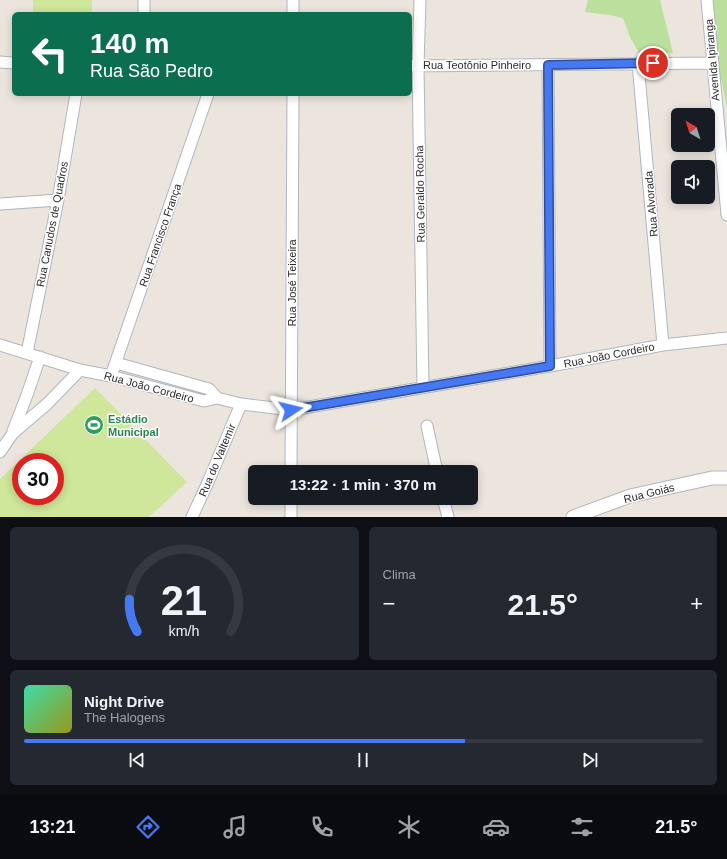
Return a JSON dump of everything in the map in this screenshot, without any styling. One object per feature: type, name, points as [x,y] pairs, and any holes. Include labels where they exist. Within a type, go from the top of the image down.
[{"type":"street","points":[[144,0],[144,12]]},
{"type":"street","points":[[293,0],[293,12]]},
{"type":"street","name":"Rua Geraldo Rocha","points":[[420,0],[414,66],[422,387]]},
{"type":"street","name":"Avenida Ipiranga","points":[[707,0],[727,215]]},
{"type":"street","points":[[0,62],[12,63]]},
{"type":"street","name":"Rua Alvorada","points":[[638,63],[663,345]]},
{"type":"street","name":"Rua Teotônio Pinheiro","points":[[414,66],[713,63]]},
{"type":"street","points":[[548,65],[550,366]]},
{"type":"street","name":"Rua Canudos de Quadros","points":[[27,353],[58,200],[76,96]]},
{"type":"street","name":"Rua Francisco França","points":[[111,376],[207,96]]},
{"type":"street","name":"Rua José Teixeira","points":[[291,465],[293,96]]},
{"type":"street","points":[[0,204],[58,200]]},
{"type":"street","name":"Rua João Cordeiro","points":[[0,345],[80,370],[111,376],[204,401],[217,398],[240,404],[291,410],[550,366],[663,345],[727,338]]},
{"type":"street","points":[[0,452],[13,433],[40,357]]},
{"type":"street","points":[[116,363],[209,389],[217,398]]},
{"type":"street","points":[[13,433],[47,404],[80,370]]},
{"type":"street","name":"Rua do Valtemir","points":[[192,517],[240,404]]},
{"type":"street","points":[[427,426],[435,465]]},
{"type":"street","name":"Rua Goiás","points":[[573,517],[630,496],[712,478],[727,478]]},
{"type":"street","points":[[291,505],[291,517]]},
{"type":"street","points":[[445,505],[448,517]]},
{"type":"green space","points":[[33,0],[92,0],[92,12],[33,12]]},
{"type":"green space","points":[[588,0],[660,0],[673,53],[639,53],[630,37],[623,18],[585,12]]},
{"type":"green space","points":[[713,0],[727,0],[727,108],[716,54]]},
{"type":"green space","name":"Estádio Municipal","points":[[95,388],[187,482],[149,517],[0,517],[0,479],[12,468],[12,505],[64,505],[64,453],[27,453]]},
{"type":"place","name":"Estádio Municipal","points":[[94,425]]},
{"type":"route","points":[[291,410],[550,366],[548,65],[653,63]]}]
